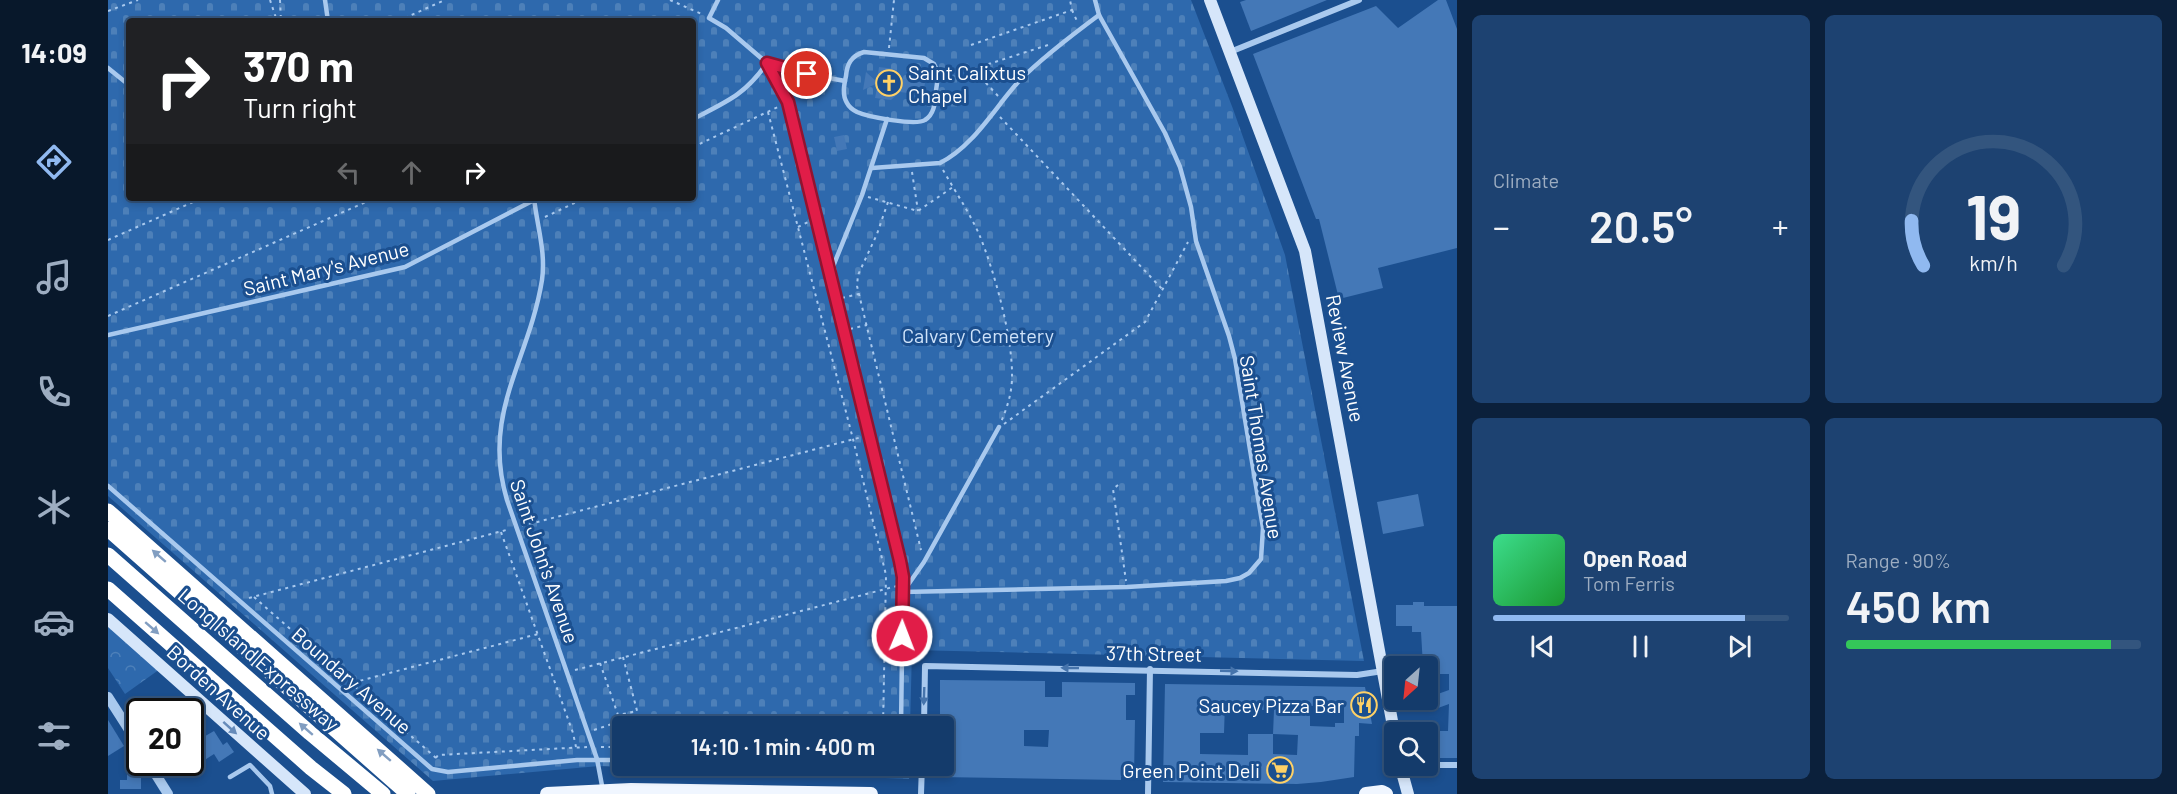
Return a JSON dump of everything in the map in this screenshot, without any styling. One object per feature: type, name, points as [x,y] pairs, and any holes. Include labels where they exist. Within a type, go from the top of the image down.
[{"type":"highway","points":[[108,511],[428,794]]},
{"type":"highway","points":[[108,529],[408,794]]},
{"type":"highway","name":"Long Island Expressway","points":[[108,555],[310,733],[383,794]]},
{"type":"highway","points":[[108,589],[310,768],[336,794]]},
{"type":"highway","points":[[310,768],[344,794]]},
{"type":"main road","name":"Review Avenue","points":[[1210,0],[1305,251],[1392,722]]},
{"type":"main road","name":"Borden Avenue","points":[[108,620],[305,794]]},
{"type":"main road","points":[[1403,776],[1408,794]]},
{"type":"main road","points":[[547,794],[603,792],[871,794]]},
{"type":"main road","points":[[1366,794],[1383,792],[1386,794]]},
{"type":"street","points":[[1230,52],[1359,0]]},
{"type":"street","name":"37th Street","points":[[924,716],[925,666],[1357,675],[1383,671]]},
{"type":"street","points":[[1148,794],[1150,669]]},
{"type":"street","points":[[108,697],[126,725]]},
{"type":"street","points":[[1438,766],[1457,765]]},
{"type":"street","points":[[157,776],[168,794]]},
{"type":"street","points":[[921,794],[922,776]]},
{"type":"lane","points":[[325,0],[328,18]]},
{"type":"lane","points":[[718,0],[709,18],[726,28],[767,63],[788,102],[900,561],[903,584],[901,716]]},
{"type":"lane","name":"Saint Thomas Avenue","points":[[903,591],[1127,587],[1234,580],[1253,570],[1259,564],[1263,554],[1261,515],[1235,359],[1194,231],[1183,176],[1171,145],[1099,15],[1095,0]]},
{"type":"lane","points":[[872,168],[940,163],[960,150],[1027,74],[1099,15]]},
{"type":"lane","points":[[864,52],[928,59],[937,68],[938,76],[934,105],[928,118],[916,123],[858,112],[849,105],[844,97],[845,81],[847,67],[854,56],[864,52]]},
{"type":"lane","points":[[767,63],[845,81]]},
{"type":"lane","points":[[696,117],[742,93],[767,63]]},
{"type":"lane","points":[[108,68],[126,83]]},
{"type":"lane","points":[[830,274],[872,168],[887,119]]},
{"type":"lane","name":"Saint Mary's Avenue","points":[[108,335],[405,267],[532,201]]},
{"type":"lane","name":"Saint John's Avenue","points":[[536,201],[537,220],[543,249],[542,281],[532,326],[508,391],[500,431],[498,456],[500,474],[597,759],[603,792]]},
{"type":"lane","points":[[903,591],[924,562],[999,427]]},
{"type":"lane","name":"Boundary Avenue","points":[[108,486],[435,771],[448,772],[612,760]]},
{"type":"lane","points":[[230,777],[250,765],[270,786],[273,794]]},
{"type":"path","points":[[108,10],[138,0]]},
{"type":"path","points":[[270,0],[278,18]]},
{"type":"path","points":[[279,18],[280,0]]},
{"type":"path","points":[[405,18],[445,0]]},
{"type":"path","points":[[670,0],[709,18]]},
{"type":"path","points":[[888,54],[894,0]]},
{"type":"path","points":[[1070,0],[1080,29]]},
{"type":"path","points":[[971,45],[1072,10]]},
{"type":"path","points":[[1002,101],[973,69],[1048,44],[1051,53]]},
{"type":"path","points":[[696,146],[788,102]]},
{"type":"path","points":[[994,111],[1162,290]]},
{"type":"path","points":[[768,112],[882,556],[887,588],[883,716]]},
{"type":"path","points":[[940,163],[975,226],[989,260],[1008,336],[1012,365],[1011,388],[1007,408],[999,427]]},
{"type":"path","points":[[911,165],[918,211]]},
{"type":"path","points":[[918,211],[953,187]]},
{"type":"path","points":[[862,195],[918,211]]},
{"type":"path","points":[[108,240],[195,201]]},
{"type":"path","points":[[108,316],[368,201]]},
{"type":"path","points":[[537,220],[578,201]]},
{"type":"path","points":[[888,202],[877,234],[858,275],[859,294],[924,562]]},
{"type":"path","points":[[798,227],[800,224],[817,219]]},
{"type":"path","points":[[999,427],[1145,321],[1194,231]]},
{"type":"path","points":[[836,300],[859,294]]},
{"type":"path","points":[[844,330],[867,325]]},
{"type":"path","points":[[242,603],[253,596],[853,439]]},
{"type":"path","points":[[1118,485],[1113,489],[1127,587]]},
{"type":"path","points":[[253,596],[436,758],[438,755],[576,747],[501,531]]},
{"type":"path","points":[[567,672],[903,584]]},
{"type":"path","points":[[344,693],[353,684],[538,634]]},
{"type":"path","points":[[623,657],[638,716]]},
{"type":"path","points":[[600,663],[618,716],[637,711]]},
{"type":"path","points":[[588,732],[612,724]]},
{"type":"green space","name":"Calvary Cemetery","points":[[108,0],[1191,0],[1285,255],[1364,661],[912,650],[910,716],[612,716],[612,767],[433,781],[108,496]]},
{"type":"green space","points":[[108,626],[160,669],[125,694],[108,668]]},
{"type":"green space","name":"Calvary Cemetery","points":[[837,776],[909,776],[909,779]]},
{"type":"building","points":[[1246,0],[1327,0],[1251,31],[1240,2]]},
{"type":"building","points":[[1438,0],[1446,0],[1457,29],[1457,248],[1378,268],[1383,288],[1339,299],[1319,219],[1316,219],[1253,54],[1376,6],[1398,28]]},
{"type":"building","name":"Saint Calixtus Chapel","points":[[879,67],[895,69],[903,79],[925,83],[923,95],[900,92],[891,100],[875,98],[878,83],[863,90],[866,72],[877,82]]},
{"type":"building","points":[[844,135],[847,149],[837,151],[834,137]]},
{"type":"building","points":[[1418,494],[1424,526],[1383,534],[1377,502]]},
{"type":"building","points":[[1413,602],[1424,602],[1424,606],[1457,606],[1457,758],[1438,758],[1438,731],[1448,731],[1449,704],[1438,708],[1438,694],[1449,690],[1449,674],[1438,674],[1438,656],[1422,656],[1421,632],[1412,632],[1412,626],[1396,626],[1396,605],[1413,605]]},
{"type":"building","points":[[940,680],[1045,681],[1045,697],[1062,697],[1062,682],[1135,683],[1135,695],[1126,695],[1126,720],[1135,720],[1134,777],[1121,777],[1121,780],[939,777],[954,776],[954,716],[940,716]],"holes":[[[1024,730],[1049,730],[1048,747],[1024,746]]]},
{"type":"building","points":[[1165,684],[1365,687],[1372,724],[1359,723],[1359,736],[1355,736],[1354,777],[1297,784],[1163,782]],"holes":[[[1225,703],[1262,704],[1262,710],[1274,710],[1273,734],[1248,734],[1248,755],[1200,754],[1200,733],[1224,733]],[[1344,705],[1344,723],[1335,723],[1335,727],[1310,726],[1310,706]],[[1273,734],[1298,735],[1297,755],[1273,754]]]},
{"type":"building","points":[[108,720],[124,746],[108,756]]},
{"type":"building","points":[[611,725],[612,743],[605,744],[611,736]]},
{"type":"building","points":[[214,731],[223,745],[227,742],[234,752],[219,762],[214,754],[204,760],[204,737]]},
{"type":"building","points":[[127,776],[141,776],[141,789],[120,789],[120,780],[127,780]]},
{"type":"place","name":"Saint Calixtus Chapel","points":[[889,83]]},
{"type":"place","name":"Saucey Pizza Bar","points":[[1364,705]]},
{"type":"place","name":"Green Point Deli","points":[[1280,770]]},
{"type":"route","points":[[807,74],[767,63],[788,102],[900,561],[903,577],[902,636]]}]
